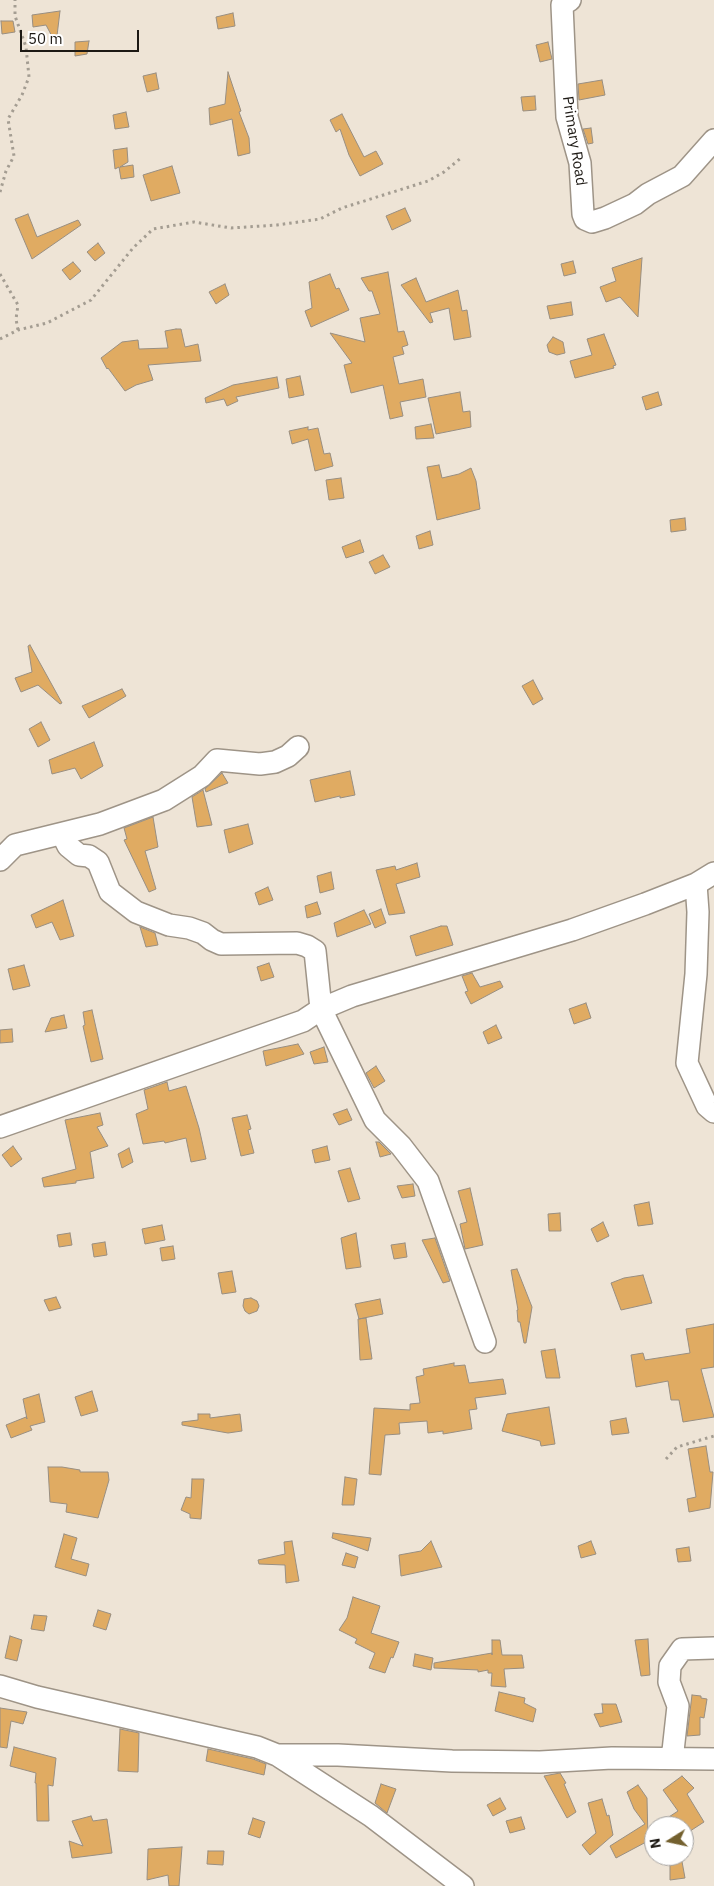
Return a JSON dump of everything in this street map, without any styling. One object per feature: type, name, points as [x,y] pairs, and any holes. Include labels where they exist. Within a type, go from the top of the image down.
[{"type":"street","name":"Primary Road","points":[[570,0],[562,5],[567,117],[580,164],[583,214],[585,219],[592,222],[605,218],[635,204],[648,194],[682,176],[714,140]]},
{"type":"street","points":[[0,860],[16,846],[100,824],[164,800],[202,776],[217,760],[260,764],[275,762],[288,756],[298,747]]},
{"type":"street","points":[[62,834],[68,846],[79,855],[89,856],[98,862],[110,892],[136,912],[169,925],[189,928],[203,933],[221,944],[296,943],[307,946],[315,951],[321,1009],[375,1120],[401,1146],[428,1181],[485,1342]]},
{"type":"street","points":[[0,1127],[264,1036],[303,1021],[321,1009],[352,996],[572,930],[696,884],[714,873]]},
{"type":"street","points":[[696,884],[698,912],[696,974],[687,1063],[707,1106],[714,1112]]},
{"type":"street","points":[[668,1758],[673,1751],[678,1706],[669,1682],[670,1666],[682,1649],[714,1648]]},
{"type":"street","points":[[0,1686],[37,1697],[257,1747],[277,1755],[371,1816],[463,1886]]},
{"type":"street","points":[[277,1755],[338,1755],[452,1761],[540,1762],[612,1758],[714,1759]]},
{"type":"path","points":[[0,192],[6,171],[14,156],[8,118],[22,95],[29,77],[26,46],[15,16],[15,0]]},
{"type":"path","points":[[0,339],[18,330],[47,322],[91,300],[133,248],[153,229],[194,222],[231,228],[277,225],[320,219],[342,208],[428,181],[444,172],[461,158]]},
{"type":"path","points":[[0,274],[18,305],[16,319],[18,330]]},
{"type":"path","points":[[666,1459],[677,1447],[714,1436]]},
{"type":"building","points":[[60,11],[56,44],[46,25],[33,27],[32,15]]},
{"type":"building","points":[[233,13],[235,26],[218,29],[216,17]]},
{"type":"building","points":[[1,21],[13,21],[15,32],[2,34]]},
{"type":"building","points":[[89,41],[87,54],[75,56],[75,42]]},
{"type":"building","points":[[548,42],[552,59],[540,62],[536,45]]},
{"type":"building","points":[[228,72],[241,111],[239,112],[249,138],[250,153],[238,156],[232,119],[210,125],[209,108],[225,104]]},
{"type":"building","points":[[156,73],[159,89],[147,92],[143,76]]},
{"type":"building","points":[[602,80],[605,95],[579,100],[578,84]]},
{"type":"building","points":[[535,96],[536,110],[523,111],[521,97]]},
{"type":"building","points":[[126,112],[129,127],[115,129],[113,115]]},
{"type":"building","points":[[342,114],[364,157],[376,151],[383,164],[360,176],[349,155],[340,129],[336,132],[330,120]]},
{"type":"building","points":[[591,128],[593,143],[588,144],[583,129]]},
{"type":"building","points":[[127,148],[128,162],[120,167],[133,165],[134,177],[121,179],[119,167],[115,169],[113,150]]},
{"type":"building","points":[[172,166],[180,193],[151,201],[143,175]]},
{"type":"building","points":[[405,208],[411,221],[392,230],[386,216]]},
{"type":"building","points":[[28,214],[37,237],[78,220],[81,225],[32,259],[15,219]]},
{"type":"building","points":[[98,243],[105,253],[95,261],[87,252]]},
{"type":"building","points":[[642,258],[638,317],[620,297],[606,302],[600,287],[616,281],[612,268]]},
{"type":"building","points":[[573,261],[576,273],[564,276],[561,264]]},
{"type":"building","points":[[73,262],[81,271],[70,280],[62,270]]},
{"type":"building","points":[[388,272],[398,332],[404,331],[408,345],[402,347],[404,354],[393,357],[399,384],[423,379],[426,397],[400,402],[403,416],[390,419],[383,385],[351,393],[344,365],[352,363],[330,333],[365,342],[360,318],[380,314],[372,291],[369,291],[361,278]]},
{"type":"building","points":[[330,274],[336,289],[339,288],[349,310],[311,327],[305,311],[312,308],[309,282]]},
{"type":"building","points":[[416,278],[426,302],[458,290],[462,311],[467,310],[471,337],[454,340],[449,308],[430,313],[433,322],[430,323],[401,285]]},
{"type":"building","points":[[225,284],[229,295],[216,304],[209,292]]},
{"type":"building","points":[[571,302],[573,315],[550,319],[547,306]]},
{"type":"building","points":[[181,329],[185,347],[198,344],[201,361],[148,365],[153,380],[136,385],[125,391],[107,369],[101,358],[122,342],[138,340],[139,349],[168,348],[165,331]]},
{"type":"building","points":[[604,334],[616,365],[613,366],[614,368],[575,378],[570,361],[592,355],[587,339]]},
{"type":"building","points":[[553,337],[563,342],[565,353],[557,355],[549,352],[547,345]]},
{"type":"building","points":[[300,376],[304,395],[289,398],[286,379]]},
{"type":"building","points":[[277,377],[279,388],[236,397],[238,401],[227,406],[224,399],[206,403],[205,398],[233,385]]},
{"type":"building","points":[[460,392],[463,412],[470,411],[471,427],[436,434],[428,398]]},
{"type":"building","points":[[658,392],[662,405],[646,410],[642,397]]},
{"type":"building","points":[[431,424],[434,438],[416,439],[415,427]]},
{"type":"building","points":[[308,427],[308,430],[318,428],[324,454],[330,453],[333,466],[315,471],[308,439],[292,444],[289,431]]},
{"type":"building","points":[[439,465],[442,478],[459,474],[471,468],[476,481],[480,509],[437,520],[427,467]]},
{"type":"building","points":[[341,478],[344,498],[329,500],[326,480]]},
{"type":"building","points":[[685,518],[686,530],[671,532],[670,520]]},
{"type":"building","points":[[430,531],[433,545],[419,549],[416,536]]},
{"type":"building","points":[[360,540],[364,552],[346,558],[342,547]]},
{"type":"building","points":[[383,555],[390,567],[375,574],[369,562]]},
{"type":"building","points":[[30,645],[62,703],[60,704],[38,685],[21,692],[15,678],[32,672],[28,646]]},
{"type":"building","points":[[533,680],[543,699],[533,705],[522,686]]},
{"type":"building","points":[[122,689],[126,696],[89,718],[82,706]]},
{"type":"building","points":[[41,722],[50,740],[38,747],[29,729]]},
{"type":"building","points":[[94,742],[103,766],[81,779],[75,768],[52,774],[49,760]]},
{"type":"building","points":[[350,771],[355,795],[340,798],[340,796],[315,802],[310,780]]},
{"type":"building","points":[[222,773],[228,783],[206,792],[205,789]]},
{"type":"building","points":[[203,790],[212,825],[197,827],[192,797]]},
{"type":"building","points":[[153,817],[158,847],[145,851],[156,889],[149,892],[124,840],[127,839],[124,828]]},
{"type":"building","points":[[248,824],[253,844],[229,853],[224,830]]},
{"type":"building","points":[[417,863],[420,877],[396,884],[405,913],[389,915],[376,870],[395,866],[396,870]]},
{"type":"building","points":[[331,872],[334,889],[320,893],[317,876]]},
{"type":"building","points":[[268,887],[273,900],[259,905],[255,893]]},
{"type":"building","points":[[63,900],[74,936],[60,940],[52,922],[36,928],[31,915]]},
{"type":"building","points":[[317,902],[321,914],[307,918],[305,906]]},
{"type":"building","points":[[381,909],[386,923],[375,928],[369,914]]},
{"type":"building","points":[[364,910],[371,924],[337,937],[334,923]]},
{"type":"building","points":[[441,926],[447,926],[453,945],[416,956],[410,936]]},
{"type":"building","points":[[140,927],[155,933],[158,945],[146,947]]},
{"type":"building","points":[[269,963],[274,977],[261,981],[257,967]]},
{"type":"building","points":[[24,965],[30,986],[13,990],[8,969]]},
{"type":"building","points":[[472,973],[480,987],[500,981],[503,987],[471,1004],[465,992],[468,991],[462,976]]},
{"type":"building","points":[[586,1003],[591,1018],[574,1024],[569,1009]]},
{"type":"building","points":[[92,1010],[103,1059],[91,1062],[83,1026],[85,1025],[83,1012]]},
{"type":"building","points":[[64,1015],[67,1028],[45,1032],[51,1018]]},
{"type":"building","points":[[496,1025],[502,1038],[488,1044],[483,1032]]},
{"type":"building","points":[[12,1029],[13,1042],[0,1043],[0,1030]]},
{"type":"building","points":[[298,1044],[304,1054],[266,1066],[263,1051]]},
{"type":"building","points":[[324,1047],[328,1062],[314,1064],[310,1052]]},
{"type":"building","points":[[376,1066],[385,1081],[374,1088],[366,1073]]},
{"type":"building","points":[[167,1082],[169,1091],[186,1086],[206,1159],[191,1162],[186,1138],[165,1143],[164,1141],[143,1144],[136,1114],[148,1109],[144,1090]]},
{"type":"building","points":[[347,1109],[352,1120],[339,1125],[333,1114]]},
{"type":"building","points":[[100,1113],[103,1125],[97,1127],[108,1146],[90,1152],[94,1178],[76,1181],[76,1183],[44,1187],[42,1178],[76,1169],[65,1120]]},
{"type":"building","points":[[247,1115],[251,1129],[248,1130],[254,1153],[241,1156],[232,1118]]},
{"type":"building","points":[[376,1142],[379,1142],[391,1154],[380,1157]]},
{"type":"building","points":[[13,1146],[22,1159],[11,1167],[2,1155]]},
{"type":"building","points":[[327,1146],[330,1160],[315,1163],[312,1150]]},
{"type":"building","points":[[129,1148],[133,1162],[122,1168],[118,1154]]},
{"type":"building","points":[[350,1168],[360,1199],[348,1202],[338,1171]]},
{"type":"building","points":[[413,1184],[415,1196],[402,1198],[397,1186]]},
{"type":"building","points":[[470,1188],[483,1245],[465,1249],[460,1224],[467,1222],[458,1191]]},
{"type":"building","points":[[649,1202],[653,1224],[638,1226],[634,1205]]},
{"type":"building","points":[[560,1213],[561,1231],[549,1231],[548,1214]]},
{"type":"building","points":[[603,1222],[609,1236],[597,1242],[591,1229]]},
{"type":"building","points":[[162,1225],[165,1240],[145,1244],[142,1229]]},
{"type":"building","points":[[70,1233],[72,1245],[59,1247],[57,1235]]},
{"type":"building","points":[[356,1233],[361,1267],[346,1269],[341,1238]]},
{"type":"building","points":[[435,1238],[450,1281],[443,1283],[422,1240]]},
{"type":"building","points":[[105,1242],[107,1255],[94,1257],[92,1244]]},
{"type":"building","points":[[405,1243],[407,1257],[394,1259],[391,1245]]},
{"type":"building","points":[[173,1246],[175,1259],[162,1261],[160,1248]]},
{"type":"building","points":[[517,1269],[532,1307],[526,1343],[524,1343],[520,1322],[518,1322],[518,1310],[511,1270]]},
{"type":"building","points":[[232,1271],[236,1292],[222,1294],[218,1273]]},
{"type":"building","points":[[643,1275],[652,1303],[621,1310],[611,1283],[624,1278]]},
{"type":"building","points":[[56,1297],[61,1308],[49,1311],[44,1300]]},
{"type":"building","points":[[251,1298],[257,1301],[259,1306],[257,1311],[249,1314],[243,1306],[244,1299]]},
{"type":"building","points":[[380,1299],[383,1314],[359,1319],[355,1304]]},
{"type":"building","points":[[366,1318],[372,1359],[360,1360],[358,1319]]},
{"type":"building","points":[[714,1324],[714,1367],[701,1369],[714,1417],[683,1422],[679,1400],[671,1400],[668,1381],[636,1387],[631,1355],[643,1353],[645,1360],[690,1353],[686,1329]]},
{"type":"building","points":[[555,1349],[560,1378],[546,1378],[541,1351]]},
{"type":"building","points":[[454,1363],[454,1366],[465,1365],[469,1383],[503,1379],[506,1394],[475,1398],[477,1409],[469,1410],[472,1429],[443,1434],[443,1431],[428,1433],[427,1421],[399,1423],[400,1434],[385,1435],[381,1475],[369,1474],[374,1408],[410,1410],[410,1404],[420,1403],[416,1377],[424,1375],[423,1369]]},
{"type":"building","points":[[92,1391],[98,1411],[81,1416],[75,1397]]},
{"type":"building","points":[[39,1394],[45,1422],[30,1426],[32,1430],[11,1438],[6,1425],[26,1417],[27,1419],[23,1399]]},
{"type":"building","points":[[549,1407],[555,1444],[541,1446],[540,1441],[502,1431],[507,1414]]},
{"type":"building","points":[[198,1414],[210,1414],[210,1418],[240,1414],[242,1431],[228,1433],[182,1425],[182,1422],[198,1420]]},
{"type":"building","points":[[626,1418],[629,1433],[612,1435],[610,1421]]},
{"type":"building","points":[[706,1446],[710,1472],[713,1472],[710,1508],[689,1512],[687,1499],[696,1497],[688,1449]]},
{"type":"building","points":[[48,1467],[62,1467],[80,1470],[80,1472],[108,1472],[109,1480],[98,1518],[66,1512],[67,1504],[50,1502]]},
{"type":"building","points":[[345,1477],[357,1479],[354,1505],[342,1505]]},
{"type":"building","points":[[192,1479],[204,1479],[201,1519],[190,1518],[190,1514],[181,1510],[186,1497],[191,1498]]},
{"type":"building","points":[[333,1533],[371,1538],[368,1551],[332,1538]]},
{"type":"building","points":[[64,1534],[77,1538],[71,1559],[89,1564],[86,1576],[55,1567]]},
{"type":"building","points":[[292,1541],[299,1581],[286,1583],[285,1565],[259,1564],[258,1560],[285,1554],[284,1542]]},
{"type":"building","points":[[431,1541],[442,1567],[401,1576],[399,1555],[421,1551]]},
{"type":"building","points":[[591,1541],[596,1554],[581,1558],[578,1546]]},
{"type":"building","points":[[689,1547],[691,1561],[678,1562],[676,1549]]},
{"type":"building","points":[[346,1553],[358,1557],[355,1568],[342,1565]]},
{"type":"building","points":[[353,1597],[380,1606],[371,1633],[399,1642],[385,1673],[369,1668],[375,1653],[355,1643],[357,1639],[339,1630],[347,1618]]},
{"type":"building","points":[[98,1610],[111,1614],[106,1630],[93,1626]]},
{"type":"building","points":[[34,1615],[47,1616],[44,1631],[31,1629]]},
{"type":"building","points":[[10,1636],[22,1640],[17,1661],[5,1658]]},
{"type":"building","points":[[648,1639],[650,1675],[641,1676],[635,1640]]},
{"type":"building","points":[[492,1640],[500,1640],[502,1655],[522,1655],[524,1668],[504,1669],[506,1687],[491,1686],[492,1673],[488,1673],[488,1670],[478,1672],[478,1670],[434,1668],[434,1663],[492,1653]]},
{"type":"building","points":[[415,1654],[433,1658],[431,1670],[413,1666]]},
{"type":"building","points":[[499,1692],[525,1698],[524,1703],[536,1709],[533,1722],[495,1711]]},
{"type":"building","points":[[692,1695],[707,1699],[704,1718],[700,1717],[700,1735],[687,1736]]},
{"type":"building","points":[[602,1704],[616,1704],[622,1722],[600,1727],[594,1714],[603,1713]]},
{"type":"building","points":[[0,1708],[27,1712],[23,1724],[11,1721],[7,1748],[0,1747]]},
{"type":"building","points":[[120,1729],[139,1733],[138,1772],[118,1771]]},
{"type":"building","points":[[14,1747],[56,1758],[53,1786],[48,1785],[49,1821],[37,1821],[36,1773],[10,1766]]},
{"type":"building","points":[[208,1749],[253,1759],[266,1764],[264,1775],[206,1761]]},
{"type":"building","points":[[560,1773],[566,1783],[564,1784],[576,1812],[567,1818],[544,1776]]},
{"type":"building","points":[[682,1776],[694,1788],[687,1794],[704,1822],[694,1828],[694,1816],[670,1816],[678,1811],[663,1790]]},
{"type":"building","points":[[381,1784],[396,1789],[387,1813],[375,1803]]},
{"type":"building","points":[[638,1785],[647,1798],[647,1816],[644,1816],[644,1823],[634,1809],[627,1792]]},
{"type":"building","points":[[500,1798],[506,1809],[493,1816],[487,1805]]},
{"type":"building","points":[[602,1799],[607,1816],[609,1815],[613,1835],[590,1855],[582,1845],[596,1833],[588,1803]]},
{"type":"building","points":[[91,1816],[93,1821],[107,1819],[112,1853],[72,1858],[69,1841],[83,1846],[72,1821]]},
{"type":"building","points":[[521,1817],[525,1829],[510,1833],[506,1821]]},
{"type":"building","points":[[253,1818],[265,1822],[260,1838],[248,1834]]},
{"type":"building","points":[[644,1825],[644,1843],[616,1858],[610,1846]]},
{"type":"building","points":[[182,1847],[179,1886],[169,1886],[168,1875],[147,1880],[148,1849]]},
{"type":"building","points":[[208,1851],[224,1851],[223,1865],[207,1864]]},
{"type":"building","points":[[670,1866],[683,1866],[685,1878],[670,1880]]}]
